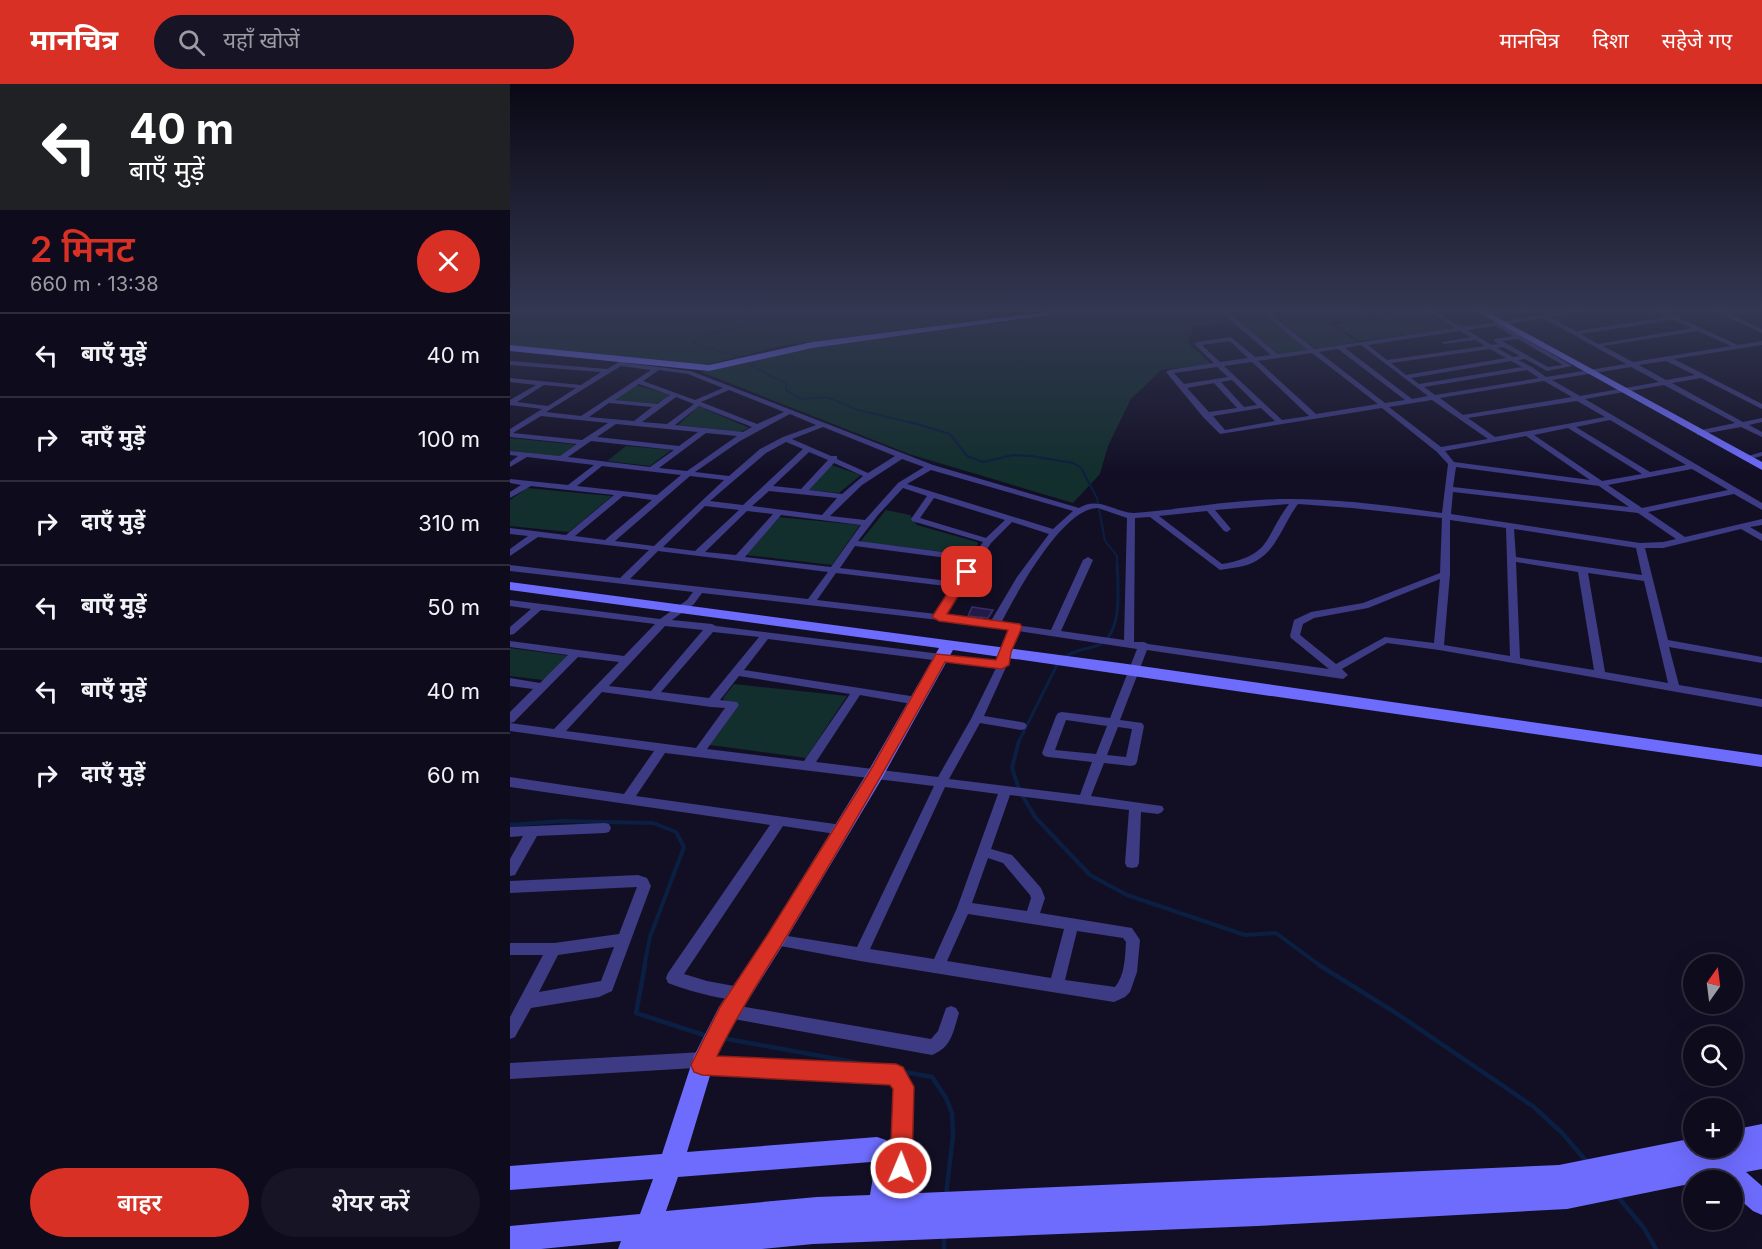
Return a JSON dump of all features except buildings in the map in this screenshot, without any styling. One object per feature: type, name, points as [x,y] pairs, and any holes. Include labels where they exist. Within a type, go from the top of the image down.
[{"type":"main road","points":[[668,365],[704,368],[716,365]]},
{"type":"main road","points":[[1573,365],[1624,390],[1762,467]]},
{"type":"main road","points":[[513,579],[690,601],[1005,654]]},
{"type":"main road","points":[[690,601],[945,651],[1056,655],[1684,745],[1762,752]]},
{"type":"main road","points":[[640,1241],[670,1165],[703,1060],[728,1012],[842,830],[945,651]]},
{"type":"main road","points":[[1684,745],[1762,761]]},
{"type":"main road","points":[[1743,1140],[1762,1136]]},
{"type":"main road","points":[[510,1178],[877,1149],[884,1159],[886,1173],[904,1211]]},
{"type":"main road","points":[[1743,1155],[1762,1156]]},
{"type":"main road","points":[[640,1241],[817,1210],[986,1213],[1257,1213],[1563,1186],[1692,1158]]},
{"type":"main road","points":[[1712,1158],[1762,1202]]},
{"type":"main road","points":[[510,1239],[640,1241],[813,1231],[904,1211]]},
{"type":"street","points":[[540,365],[609,371]]},
{"type":"street","points":[[618,365],[545,410],[513,426],[510,434],[680,448]]},
{"type":"street","points":[[643,365],[689,372],[787,413],[930,467],[1080,511]]},
{"type":"street","points":[[1217,365],[1169,372],[1223,432],[1621,365]]},
{"type":"street","points":[[1220,365],[1280,422]]},
{"type":"street","points":[[1260,365],[1315,417]]},
{"type":"street","points":[[1333,365],[1440,450],[1452,465],[1446,517],[1445,574],[1439,647]]},
{"type":"street","points":[[1364,365],[1411,401]]},
{"type":"street","points":[[1390,365],[1494,440]]},
{"type":"street","points":[[1405,377],[1474,365]]},
{"type":"street","points":[[1417,386],[1530,365]]},
{"type":"street","points":[[1532,365],[1547,379],[1576,398],[1762,507]]},
{"type":"street","points":[[1533,365],[1547,369],[1553,365]]},
{"type":"street","points":[[1638,365],[1762,435]]},
{"type":"street","points":[[1681,365],[1762,406]]},
{"type":"street","points":[[581,419],[658,368]]},
{"type":"street","points":[[545,410],[600,370]]},
{"type":"street","points":[[1462,417],[1702,376]]},
{"type":"street","points":[[1181,387],[1233,378]]},
{"type":"street","points":[[510,381],[584,387]]},
{"type":"street","points":[[637,381],[755,426]]},
{"type":"street","points":[[1216,381],[1242,409]]},
{"type":"street","points":[[510,403],[542,384]]},
{"type":"street","points":[[669,426],[697,403],[729,388]]},
{"type":"street","points":[[636,423],[675,394]]},
{"type":"street","points":[[607,401],[659,406]]},
{"type":"street","points":[[510,403],[581,419],[741,434]]},
{"type":"street","points":[[1206,415],[1262,405]]},
{"type":"street","points":[[608,542],[715,451],[755,426],[787,413]]},
{"type":"street","points":[[1440,450],[1611,418]]},
{"type":"street","points":[[1700,432],[1762,420]]},
{"type":"street","points":[[561,459],[615,421]]},
{"type":"street","points":[[621,582],[703,503],[763,451],[822,425]]},
{"type":"street","points":[[1570,426],[1649,475]]},
{"type":"street","points":[[651,470],[705,430]]},
{"type":"street","points":[[1528,434],[1683,540]]},
{"type":"street","points":[[786,439],[834,458],[867,475]]},
{"type":"street","points":[[697,554],[808,449]]},
{"type":"street","points":[[510,453],[732,479]]},
{"type":"street","points":[[1745,458],[1762,454]]},
{"type":"street","points":[[510,465],[525,455]]},
{"type":"street","points":[[824,518],[842,496],[867,475],[901,456]]},
{"type":"street","points":[[803,492],[834,458]]},
{"type":"street","points":[[570,488],[600,464]]},
{"type":"street","points":[[1452,465],[1601,484],[1695,466]]},
{"type":"street","points":[[811,601],[866,523],[901,485],[930,467]]},
{"type":"street","points":[[510,482],[660,498]]},
{"type":"street","points":[[510,496],[528,484]]},
{"type":"street","points":[[901,485],[1054,533]]},
{"type":"street","points":[[765,488],[842,496]]},
{"type":"street","points":[[1450,489],[1642,511],[1735,491]]},
{"type":"street","points":[[569,537],[621,494]]},
{"type":"street","points":[[931,496],[915,519],[987,541]]},
{"type":"street","points":[[1151,514],[1220,567],[1255,559],[1280,529],[1285,514],[1296,502]]},
{"type":"street","points":[[996,624],[1017,582],[1054,533],[1080,511],[1095,505],[1128,516],[1208,507],[1296,502],[1446,517],[1640,546],[1663,545],[1762,522]]},
{"type":"street","points":[[703,503],[866,523]]},
{"type":"street","points":[[1208,507],[1227,529]]},
{"type":"street","points":[[738,559],[778,513]]},
{"type":"street","points":[[1128,516],[1129,643]]},
{"type":"street","points":[[939,617],[987,541],[1010,520]]},
{"type":"street","points":[[1742,526],[1762,538]]},
{"type":"street","points":[[1510,527],[1515,660]]},
{"type":"street","points":[[510,531],[959,585]]},
{"type":"street","points":[[510,553],[536,534]]},
{"type":"street","points":[[852,543],[975,559]]},
{"type":"street","points":[[1640,546],[1674,687]]},
{"type":"street","points":[[1512,559],[1648,579]]},
{"type":"street","points":[[1055,633],[1088,560]]},
{"type":"street","points":[[1583,571],[1600,674]]},
{"type":"street","points":[[513,579],[621,582],[690,601],[811,601],[996,624],[1343,675],[1295,636],[1298,622],[1311,615],[1365,606],[1445,574]]},
{"type":"street","points":[[557,733],[664,621],[690,601]]},
{"type":"street","points":[[510,603],[766,635],[945,651]]},
{"type":"street","points":[[510,632],[539,607]]},
{"type":"street","points":[[654,695],[712,627]]},
{"type":"street","points":[[860,955],[941,783],[977,719],[1015,627]]},
{"type":"street","points":[[711,703],[766,635]]},
{"type":"street","points":[[1335,669],[1385,640],[1439,647],[1762,703]]},
{"type":"street","points":[[1665,643],[1762,660]]},
{"type":"street","points":[[510,644],[627,660]]},
{"type":"street","points":[[1084,800],[1113,723],[1138,666],[1144,645]]},
{"type":"street","points":[[510,719],[576,653]]},
{"type":"street","points":[[736,672],[917,701]]},
{"type":"street","points":[[510,682],[543,687]]},
{"type":"street","points":[[599,688],[732,705],[699,752]]},
{"type":"street","points":[[807,766],[857,691]]},
{"type":"street","points":[[1062,716],[1138,726],[1131,762],[1099,759],[1048,753],[1062,716]]},
{"type":"street","points":[[977,719],[1021,726]]},
{"type":"street","points":[[510,727],[1007,792],[1158,808]]},
{"type":"street","points":[[627,799],[662,748]]},
{"type":"street","points":[[510,782],[842,830]]},
{"type":"street","points":[[938,966],[964,908],[1007,792]]},
{"type":"street","points":[[1132,863],[1135,806]]},
{"type":"street","points":[[740,993],[707,988],[673,978],[780,820]]},
{"type":"street","points":[[510,832],[605,828]]},
{"type":"street","points":[[510,871],[533,831]]},
{"type":"street","points":[[984,852],[1007,859],[1036,892],[1038,898],[1032,918]]},
{"type":"street","points":[[510,887],[638,881],[644,886],[622,940],[609,983],[603,989],[528,1001]]},
{"type":"street","points":[[775,940],[1114,994],[1126,988],[1132,948],[1131,935],[1121,930],[964,908]]},
{"type":"street","points":[[1056,986],[1072,923]]},
{"type":"street","points":[[510,949],[554,949],[622,940]]},
{"type":"street","points":[[510,1032],[554,949]]},
{"type":"street","points":[[728,1012],[932,1047],[938,1045],[942,1040],[951,1013]]},
{"type":"street","points":[[510,1071],[703,1060],[896,1075],[903,1087],[904,1095],[904,1211]]},
{"type":"green space","points":[[728,365],[1200,365],[1161,370],[1131,399],[1108,446],[1100,474],[1073,503],[909,454],[701,372]]},
{"type":"green space","points":[[636,385],[668,394],[668,397],[655,404],[613,400]]},
{"type":"green space","points":[[699,406],[749,428],[740,432],[678,425]]},
{"type":"green space","points":[[510,439],[579,445],[564,457],[510,451]]},
{"type":"green space","points":[[626,446],[671,450],[650,466],[607,461]]},
{"type":"green space","points":[[831,465],[861,475],[839,493],[809,490]]},
{"type":"green space","points":[[527,488],[612,496],[569,532],[510,526],[510,500]]},
{"type":"green space","points":[[886,510],[910,515],[917,525],[978,544],[971,555],[860,542]]},
{"type":"green space","points":[[778,517],[860,525],[832,565],[746,555]]},
{"type":"green space","points":[[510,648],[570,656],[543,680],[510,676]]},
{"type":"green space","points":[[734,684],[847,696],[806,758],[703,744],[727,708],[723,698]]},
{"type":"waterway","points":[[752,365],[786,382],[786,390],[801,399],[827,397],[858,410],[916,424]]},
{"type":"waterway","points":[[910,422],[950,434],[967,456],[983,462],[1013,455],[1031,456],[1073,463],[1081,468],[1097,498],[1105,541],[1117,556],[1117,563]]},
{"type":"waterway","points":[[1065,657],[1096,646],[1105,641],[1111,632],[1117,610],[1117,563]]},
{"type":"waterway","points":[[1019,741],[1058,663]]},
{"type":"waterway","points":[[1019,741],[1012,768],[1019,789]]},
{"type":"waterway","points":[[1022,795],[1035,817],[1090,875],[1127,895],[1245,935],[1276,933],[1321,966]]},
{"type":"waterway","points":[[510,825],[562,821],[653,823],[676,832],[684,847],[650,937],[644,967]]},
{"type":"waterway","points":[[645,965],[636,1013],[707,1036]]},
{"type":"waterway","points":[[1321,966],[1396,1013],[1534,1107],[1562,1133],[1588,1163]]},
{"type":"waterway","points":[[722,1038],[875,1066]]},
{"type":"waterway","points":[[899,1071],[932,1077],[946,1098],[952,1113],[953,1136],[946,1195]]},
{"type":"waterway","points":[[1618,1197],[1644,1228],[1656,1249]]},
{"type":"waterway","points":[[944,1235],[944,1249]]},
{"type":"route","points":[[901,1168],[904,1095],[903,1087],[896,1075],[702,1065],[727,1014],[775,940],[875,775],[941,657],[1002,665],[1004,652],[1015,627],[939,617],[967,572]]}]
